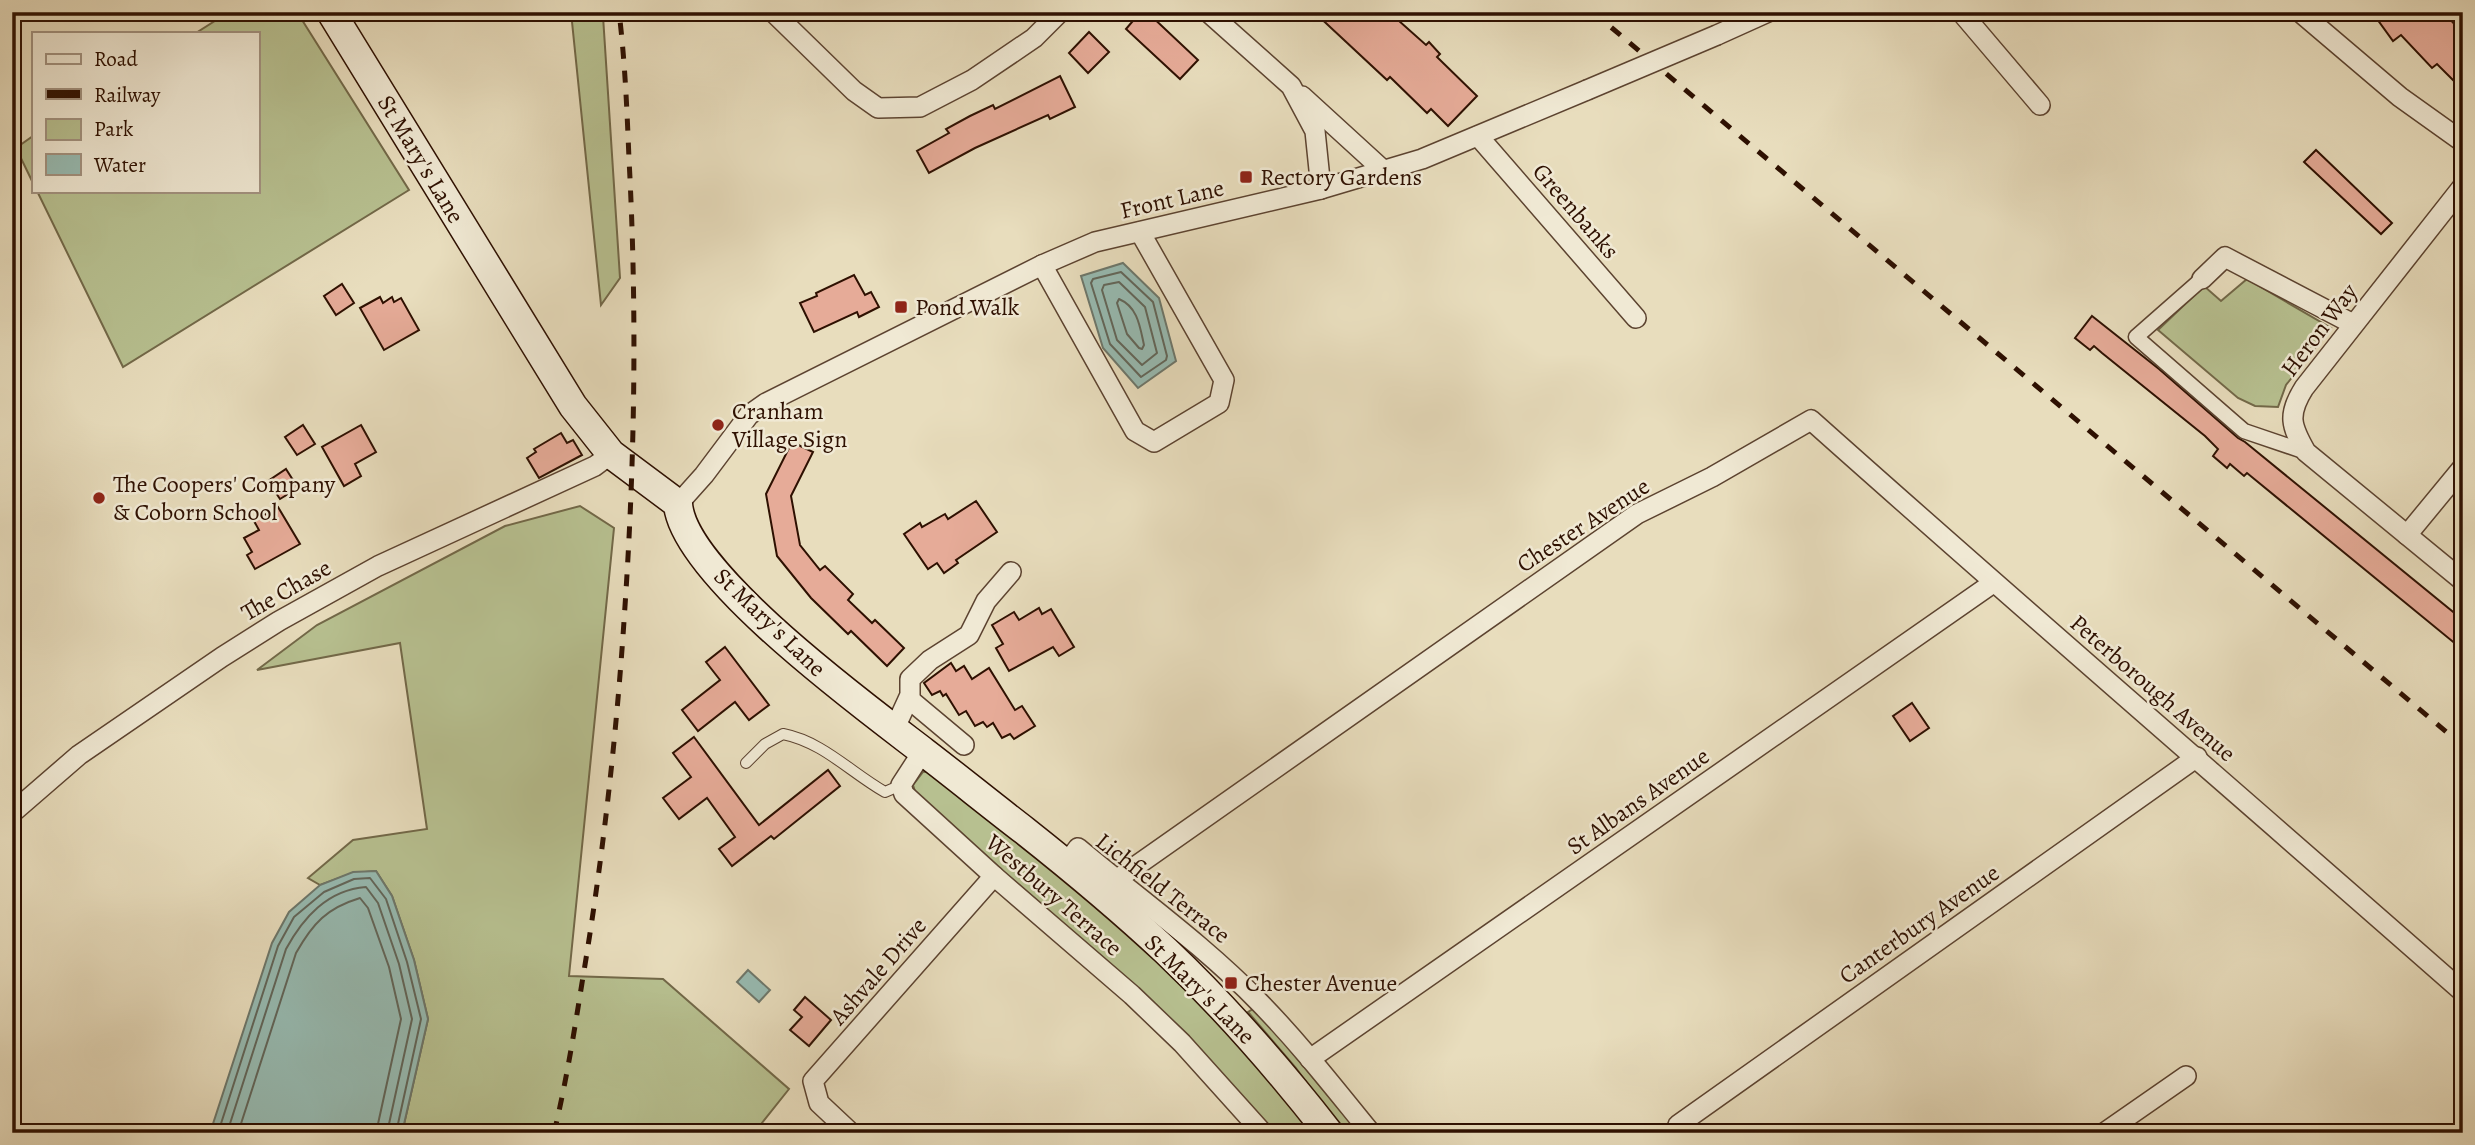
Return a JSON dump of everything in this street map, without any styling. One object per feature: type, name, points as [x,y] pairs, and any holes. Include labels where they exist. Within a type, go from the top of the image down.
[{"type":"main road","name":"St Mary's Lane","points":[[331,12],[567,396],[611,454],[678,504],[679,518],[709,564],[750,608],[797,652],[1066,864],[1166,951],[1233,1020],[1329,1133]]},
{"type":"street","points":[[773,12],[854,91],[878,108],[920,107],[972,80],[1034,38],[1060,12]]},
{"type":"street","points":[[1208,12],[1382,170]]},
{"type":"street","name":"Front Lane","points":[[678,504],[704,475],[749,415],[766,402],[1042,265],[1096,242],[1321,189],[1422,159],[1768,12]]},
{"type":"street","points":[[1962,12],[2040,105]]},
{"type":"street","points":[[2300,12],[2400,97],[2462,140]]},
{"type":"street","points":[[1291,86],[1315,131],[1321,189]]},
{"type":"street","name":"Greenbanks","points":[[1478,136],[1636,318]]},
{"type":"street","name":"Heron Way","points":[[2463,186],[2353,324],[2293,406],[2293,430],[2306,452],[2463,581]]},
{"type":"street","points":[[1042,265],[1135,431],[1154,442],[1219,403],[1224,380],[1140,232]]},
{"type":"street","points":[[2306,452],[2244,432],[2136,337],[2225,257],[2353,324]]},
{"type":"street","name":"Peterborough Avenue","points":[[1811,420],[1993,583],[2463,992]]},
{"type":"street","name":"Chester Avenue","points":[[1116,880],[1637,514],[1712,477],[1811,420]]},
{"type":"street","name":"The Chase","points":[[12,813],[79,755],[279,621],[378,566],[594,466],[611,454]]},
{"type":"street","points":[[2407,535],[2463,467]]},
{"type":"street","points":[[894,730],[909,699],[910,680],[930,660],[969,635],[986,601],[1011,572]]},
{"type":"street","name":"St Albans Avenue","points":[[1310,1059],[1993,583]]},
{"type":"street","points":[[909,699],[964,745]]},
{"type":"street","points":[[901,785],[923,751]]},
{"type":"street","name":"Canterbury Avenue","points":[[1684,1133],[1678,1125],[2197,758]]},
{"type":"street","name":"Westbury Terrace","points":[[901,785],[910,800],[1132,995],[1182,1043],[1263,1133]]},
{"type":"street","name":"Lichfield Terrace","points":[[1066,864],[1078,848],[1219,964],[1259,1002],[1371,1133]]},
{"type":"street","name":"Ashvale Drive","points":[[851,1133],[819,1102],[813,1081],[994,876]]},
{"type":"street","points":[[2104,1133],[2186,1076]]},
{"type":"lane","points":[[746,763],[765,744],[783,734],[817,745],[885,792],[901,785]]},
{"type":"green space","points":[[229,12],[297,12],[409,190],[123,367],[37,192],[259,192],[259,32],[198,32]]},
{"type":"green space","points":[[571,12],[603,12],[620,278],[601,305]]},
{"type":"green space","points":[[32,137],[32,181],[16,148]]},
{"type":"green space","points":[[2247,279],[2331,328],[2286,385],[2278,407],[2255,406],[2238,398],[2158,330],[2204,286],[2221,301]]},
{"type":"green space","points":[[580,506],[614,528],[569,976],[663,979],[789,1089],[754,1133],[402,1133],[428,1019],[414,960],[392,896],[376,871],[353,873],[320,885],[308,878],[353,840],[427,829],[400,643],[257,670],[317,625],[505,526]]},
{"type":"green space","points":[[938,770],[1074,882],[1248,1049],[1317,1133],[1272,1133],[1164,1016],[918,801],[913,785],[923,772]]},
{"type":"green space","points":[[1253,1009],[1278,1035],[1359,1133],[1343,1133],[1296,1068],[1248,1012]]},
{"type":"water","points":[[1123,263],[1159,298],[1176,361],[1138,388],[1103,348],[1081,276]]},
{"type":"water","points":[[376,871],[392,896],[414,960],[428,1019],[402,1133],[210,1133],[272,943],[289,912],[320,885],[353,872]]},
{"type":"water","points":[[748,970],[770,990],[759,1002],[737,982]]},
{"type":"building","points":[[1123,12],[1147,12],[1198,60],[1180,79],[1126,29],[1132,22]]},
{"type":"building","points":[[1314,12],[1389,12],[1426,45],[1429,42],[1440,54],[1437,57],[1477,96],[1448,126],[1431,109],[1427,113],[1390,77],[1387,80]]},
{"type":"building","points":[[2372,12],[2443,12],[2463,33],[2463,90],[2437,64],[2432,68],[2401,35],[2393,41]]},
{"type":"building","points":[[1089,32],[1109,52],[1088,73],[1069,53]]},
{"type":"building","points":[[1060,76],[1075,107],[1050,119],[1048,115],[975,148],[929,173],[917,151],[949,133],[946,129],[993,105],[995,109]]},
{"type":"building","points":[[2316,150],[2392,223],[2381,234],[2304,162]]},
{"type":"building","points":[[854,275],[865,295],[871,292],[879,307],[859,317],[857,312],[814,332],[800,303]]},
{"type":"building","points":[[342,284],[354,303],[336,315],[324,296]]},
{"type":"building","points":[[380,297],[383,303],[392,297],[394,302],[401,298],[419,330],[384,350],[360,308]]},
{"type":"building","points":[[2092,316],[2463,620],[2463,650],[2247,473],[2244,476],[2230,464],[2227,468],[2213,456],[2218,449],[2205,436],[2094,346],[2090,350],[2075,338]]},
{"type":"building","points":[[303,425],[315,444],[297,455],[285,437]]},
{"type":"building","points":[[361,425],[376,452],[355,464],[361,476],[344,486],[322,447]]},
{"type":"building","points":[[561,433],[567,443],[573,440],[582,455],[539,478],[527,458],[536,452],[534,449]]},
{"type":"building","points":[[792,442],[813,452],[791,496],[800,545],[820,570],[825,566],[853,594],[848,600],[872,623],[875,620],[904,648],[887,666],[851,631],[848,634],[811,598],[777,556],[766,494]]},
{"type":"building","points":[[286,469],[298,488],[280,499],[268,481]]},
{"type":"building","points":[[976,501],[997,532],[956,560],[958,563],[944,573],[937,563],[928,569],[904,534],[920,523],[922,527],[945,514],[948,519]]},
{"type":"building","points":[[278,507],[300,544],[255,569],[247,555],[252,552],[244,538],[259,530],[254,521]]},
{"type":"building","points":[[1039,608],[1042,614],[1051,609],[1074,647],[1059,656],[1053,647],[1009,671],[996,648],[1003,644],[992,625],[1014,612],[1019,620]]},
{"type":"building","points":[[725,647],[769,705],[749,720],[735,702],[698,731],[682,710],[720,680],[706,662]]},
{"type":"building","points":[[951,663],[956,671],[964,666],[972,679],[989,668],[1015,710],[1022,706],[1035,726],[1014,739],[1010,734],[1002,738],[993,723],[987,727],[983,722],[975,726],[966,711],[959,715],[946,694],[943,696],[940,691],[932,695],[924,683]]},
{"type":"building","points":[[1912,703],[1929,728],[1910,741],[1893,716]]},
{"type":"building","points":[[694,737],[759,825],[828,770],[840,786],[774,839],[771,836],[732,866],[719,849],[735,837],[707,798],[679,819],[663,798],[691,777],[673,753]]},
{"type":"building","points":[[805,997],[831,1020],[809,1046],[790,1030],[802,1017],[794,1010]]},
{"type":"railway","points":[[554,1133],[576,1020],[603,842],[618,700],[628,550],[633,438],[633,271],[627,104],[619,12]]},
{"type":"railway","points":[[1593,12],[2463,746]]},
{"type":"place","name":"Rectory Gardens","points":[[1246,177]]},
{"type":"place","name":"Pond Walk","points":[[901,307]]},
{"type":"place","name":"Cranham Village Sign","points":[[718,425]]},
{"type":"place","name":"The Coopers' Company & Coborn School","points":[[99,498]]},
{"type":"place","name":"Chester Avenue","points":[[1231,983]]}]
